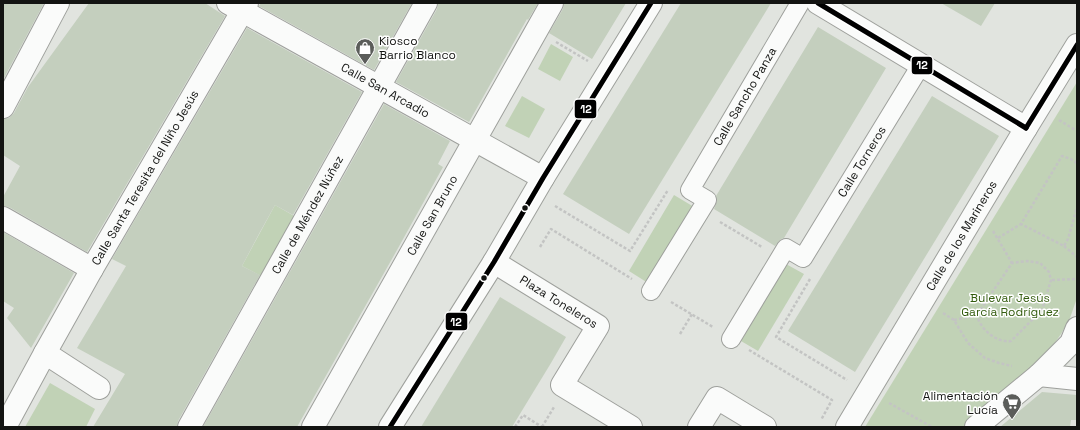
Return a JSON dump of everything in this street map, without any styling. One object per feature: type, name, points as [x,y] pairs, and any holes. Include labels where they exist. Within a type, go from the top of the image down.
[{"type":"street","points":[[3,107],[58,3]]},
{"type":"street","name":"Calle de Méndez Núñez","points":[[189,427],[426,3]]},
{"type":"street","name":"Calle San Bruno","points":[[313,427],[552,3]]},
{"type":"street","points":[[390,427],[494,262],[542,178],[651,3]]},
{"type":"street","name":"Calle Sancho Panza","points":[[690,190],[800,3]]},
{"type":"street","points":[[818,3],[1026,128]]},
{"type":"street","name":"Calle San Arcadio","points":[[239,6],[379,88],[542,178]]},
{"type":"street","name":"Calle Santa Teresita del Niño Jesús","points":[[5,427],[44,353],[239,6]]},
{"type":"street","name":"Calle de los Marineros","points":[[847,427],[1077,45]]},
{"type":"street","name":"Calle Torneros","points":[[803,258],[921,65]]},
{"type":"street","points":[[651,291],[707,200],[690,190]]},
{"type":"street","points":[[3,218],[92,270]]},
{"type":"street","points":[[731,339],[786,248],[803,258]]},
{"type":"street","name":"Plaza Toneleros","points":[[494,262],[598,326],[562,385],[631,427]]},
{"type":"street","points":[[976,427],[1039,375],[1070,342],[1077,328]]},
{"type":"street","points":[[44,353],[99,388]]},
{"type":"street","points":[[1039,375],[1077,379]]},
{"type":"street","points":[[699,427],[717,398],[764,427]]},
{"type":"path","points":[[552,39],[588,61]]},
{"type":"path","points":[[1059,120],[1077,131]]},
{"type":"path","points":[[998,238],[1021,224],[1062,156],[1077,163]]},
{"type":"path","points":[[553,205],[630,251],[673,180],[690,190]]},
{"type":"path","points":[[1064,246],[1068,239],[1077,207]]},
{"type":"path","points":[[700,210],[780,258]]},
{"type":"path","points":[[1021,224],[1064,246],[1077,257]]},
{"type":"path","points":[[540,247],[551,229],[651,291]]},
{"type":"path","points":[[993,231],[1012,263]]},
{"type":"path","points":[[803,258],[817,267],[776,338],[852,384]]},
{"type":"path","points":[[954,320],[977,315],[1012,263],[1027,261],[1040,263],[1049,272],[1051,280],[1042,310],[1011,341],[1004,342],[994,338],[979,323],[977,315]]},
{"type":"path","points":[[1051,280],[1077,279]]},
{"type":"path","points":[[679,307],[703,321]]},
{"type":"path","points":[[943,313],[954,320],[968,343],[985,358],[1018,367]]},
{"type":"path","points":[[680,334],[692,314]]},
{"type":"path","points":[[731,339],[832,400],[821,420]]},
{"type":"path","points":[[888,403],[932,427]]},
{"type":"path","points":[[515,427],[523,415],[542,427],[553,409]]},
{"type":"green space","points":[[551,44],[573,57],[560,81],[538,69]]},
{"type":"green space","name":"Bulevar Jesús García Rodríguez","points":[[1077,82],[1077,298],[1070,318],[1061,334],[1049,351],[1037,364],[963,427],[865,427]]},
{"type":"green space","points":[[522,96],[545,109],[529,138],[505,126]]},
{"type":"green space","points":[[674,195],[694,207],[648,283],[629,271]]},
{"type":"green space","points":[[275,205],[296,217],[261,276],[242,266]]},
{"type":"green space","points":[[786,264],[804,274],[758,351],[741,341]]},
{"type":"green space","points":[[50,383],[95,409],[86,427],[25,427]]},
{"type":"building","points":[[3,3],[44,3],[3,80]]},
{"type":"building","points":[[89,3],[205,3],[225,16],[87,252],[9,207],[3,206],[3,197],[20,166],[3,155],[3,119],[9,118],[14,113],[28,87]]},
{"type":"building","points":[[261,3],[412,3],[374,70],[259,6]]},
{"type":"building","points":[[438,3],[538,3],[528,20],[527,19],[469,122],[396,82],[437,9]]},
{"type":"building","points":[[564,3],[626,3],[592,59],[549,33],[563,9]]},
{"type":"building","points":[[681,3],[771,3],[629,234],[563,194]]},
{"type":"building","points":[[941,3],[995,3],[981,26]]},
{"type":"building","points":[[818,27],[886,68],[784,238],[781,239],[775,246],[714,209],[717,201],[716,196]]},
{"type":"building","points":[[247,28],[362,92],[293,215],[275,205],[260,232],[242,266],[260,275],[178,421],[177,427],[93,427],[125,374],[77,348],[126,266],[112,259]]},
{"type":"building","points":[[932,96],[999,136],[855,372],[788,331]]},
{"type":"building","points":[[384,104],[450,141],[438,164],[443,167],[397,250],[297,427],[203,427]]},
{"type":"building","points":[[3,232],[74,273],[31,348],[7,318],[14,308],[3,301]]},
{"type":"building","points":[[500,297],[566,337],[551,363],[512,427],[421,427]]},
{"type":"building","points":[[1042,392],[1077,395],[1077,420],[1071,420],[1070,427],[1000,427]]},
{"type":"transit line","name":"12","points":[[390,427],[494,262],[543,178],[651,3]]},
{"type":"transit line","name":"12","points":[[818,3],[1026,128]]},
{"type":"transit line","name":"12","points":[[1026,128],[1077,45]]},
{"type":"place","name":"Kiosco Barrio Blanco","points":[[365,65]]},
{"type":"place","name":"Alimentación Lucía","points":[[1012,420]]}]
